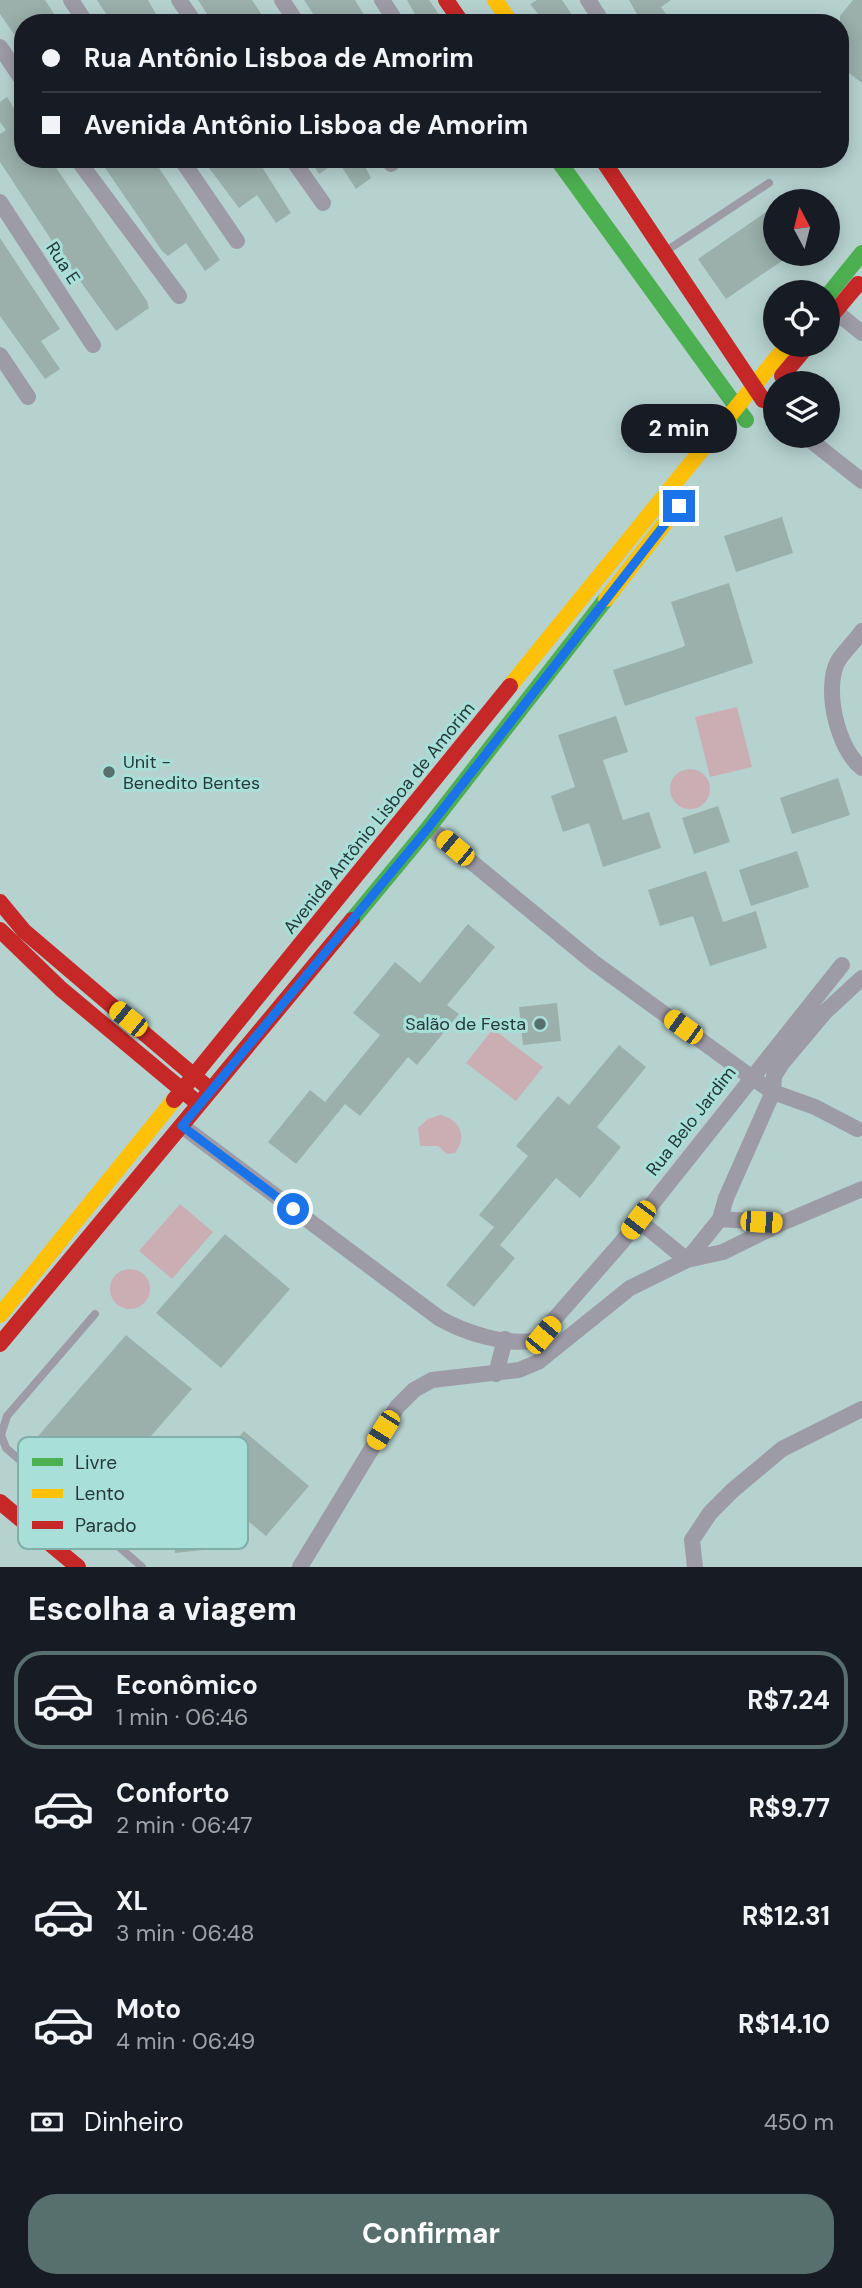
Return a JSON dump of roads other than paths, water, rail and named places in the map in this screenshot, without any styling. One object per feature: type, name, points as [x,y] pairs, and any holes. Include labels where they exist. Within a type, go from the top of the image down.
[{"type":"main road","points":[[564,168],[746,420]]},
{"type":"main road","points":[[608,168],[758,394]]},
{"type":"main road","points":[[840,280],[862,253]]},
{"type":"main road","points":[[840,305],[862,279]]},
{"type":"main road","name":"Avenida Antônio Lisboa de Amorim","points":[[720,453],[746,420],[780,357]]},
{"type":"main road","name":"Avenida Antônio Lisboa de Amorim","points":[[787,371],[798,357]]},
{"type":"main road","name":"Avenida Antônio Lisboa de Amorim","points":[[0,1315],[737,405],[763,391]]},
{"type":"main road","points":[[0,1344],[429,827],[686,497]]},
{"type":"main road","points":[[0,902],[24,931],[212,1090]]},
{"type":"main road","points":[[0,930],[61,989],[199,1104]]},
{"type":"main road","points":[[0,1502],[18,1517]]},
{"type":"main road","points":[[56,1549],[78,1567]]},
{"type":"street","points":[[0,47],[14,68]]},
{"type":"street","points":[[84,168],[179,296]]},
{"type":"street","points":[[187,168],[237,241]]},
{"type":"street","points":[[298,168],[323,203]]},
{"type":"street","name":"Rua E","points":[[0,202],[93,345]]},
{"type":"street","points":[[840,321],[862,333]]},
{"type":"street","points":[[0,355],[28,397]]},
{"type":"street","points":[[758,394],[763,399]]},
{"type":"street","points":[[820,448],[862,481]]},
{"type":"street","points":[[862,631],[839,661],[834,693],[842,743],[851,760],[862,768]]},
{"type":"street","points":[[429,827],[593,962],[751,1077],[773,1092],[815,1107],[857,1129]]},
{"type":"street","name":"Rua Belo Jardim","points":[[182,1126],[439,1318],[472,1334],[526,1342],[543,1335],[842,965]]},
{"type":"street","points":[[687,1260],[720,1219],[731,1186],[773,1092],[774,1076],[825,1012],[862,978]]},
{"type":"street","points":[[300,1567],[397,1407],[414,1390],[432,1380],[496,1374],[519,1370],[538,1362],[616,1297],[687,1260],[723,1252],[862,1189]]},
{"type":"street","points":[[720,1219],[782,1223]]},
{"type":"street","points":[[638,1220],[687,1260]]},
{"type":"street","points":[[496,1374],[505,1339]]},
{"type":"street","points":[[695,1567],[692,1540],[710,1513],[733,1490],[782,1449],[862,1409]]},
{"type":"lane","points":[[663,253],[769,183]]},
{"type":"lane","points":[[18,1458],[6,1448],[1,1435],[8,1416],[95,1314]]},
{"type":"lane","points":[[121,1549],[142,1567]]},
{"type":"place","name":"Unit - Benedito Bentes","points":[[109,772]]},
{"type":"place","name":"Salão de Festa","points":[[540,1024]]}]
